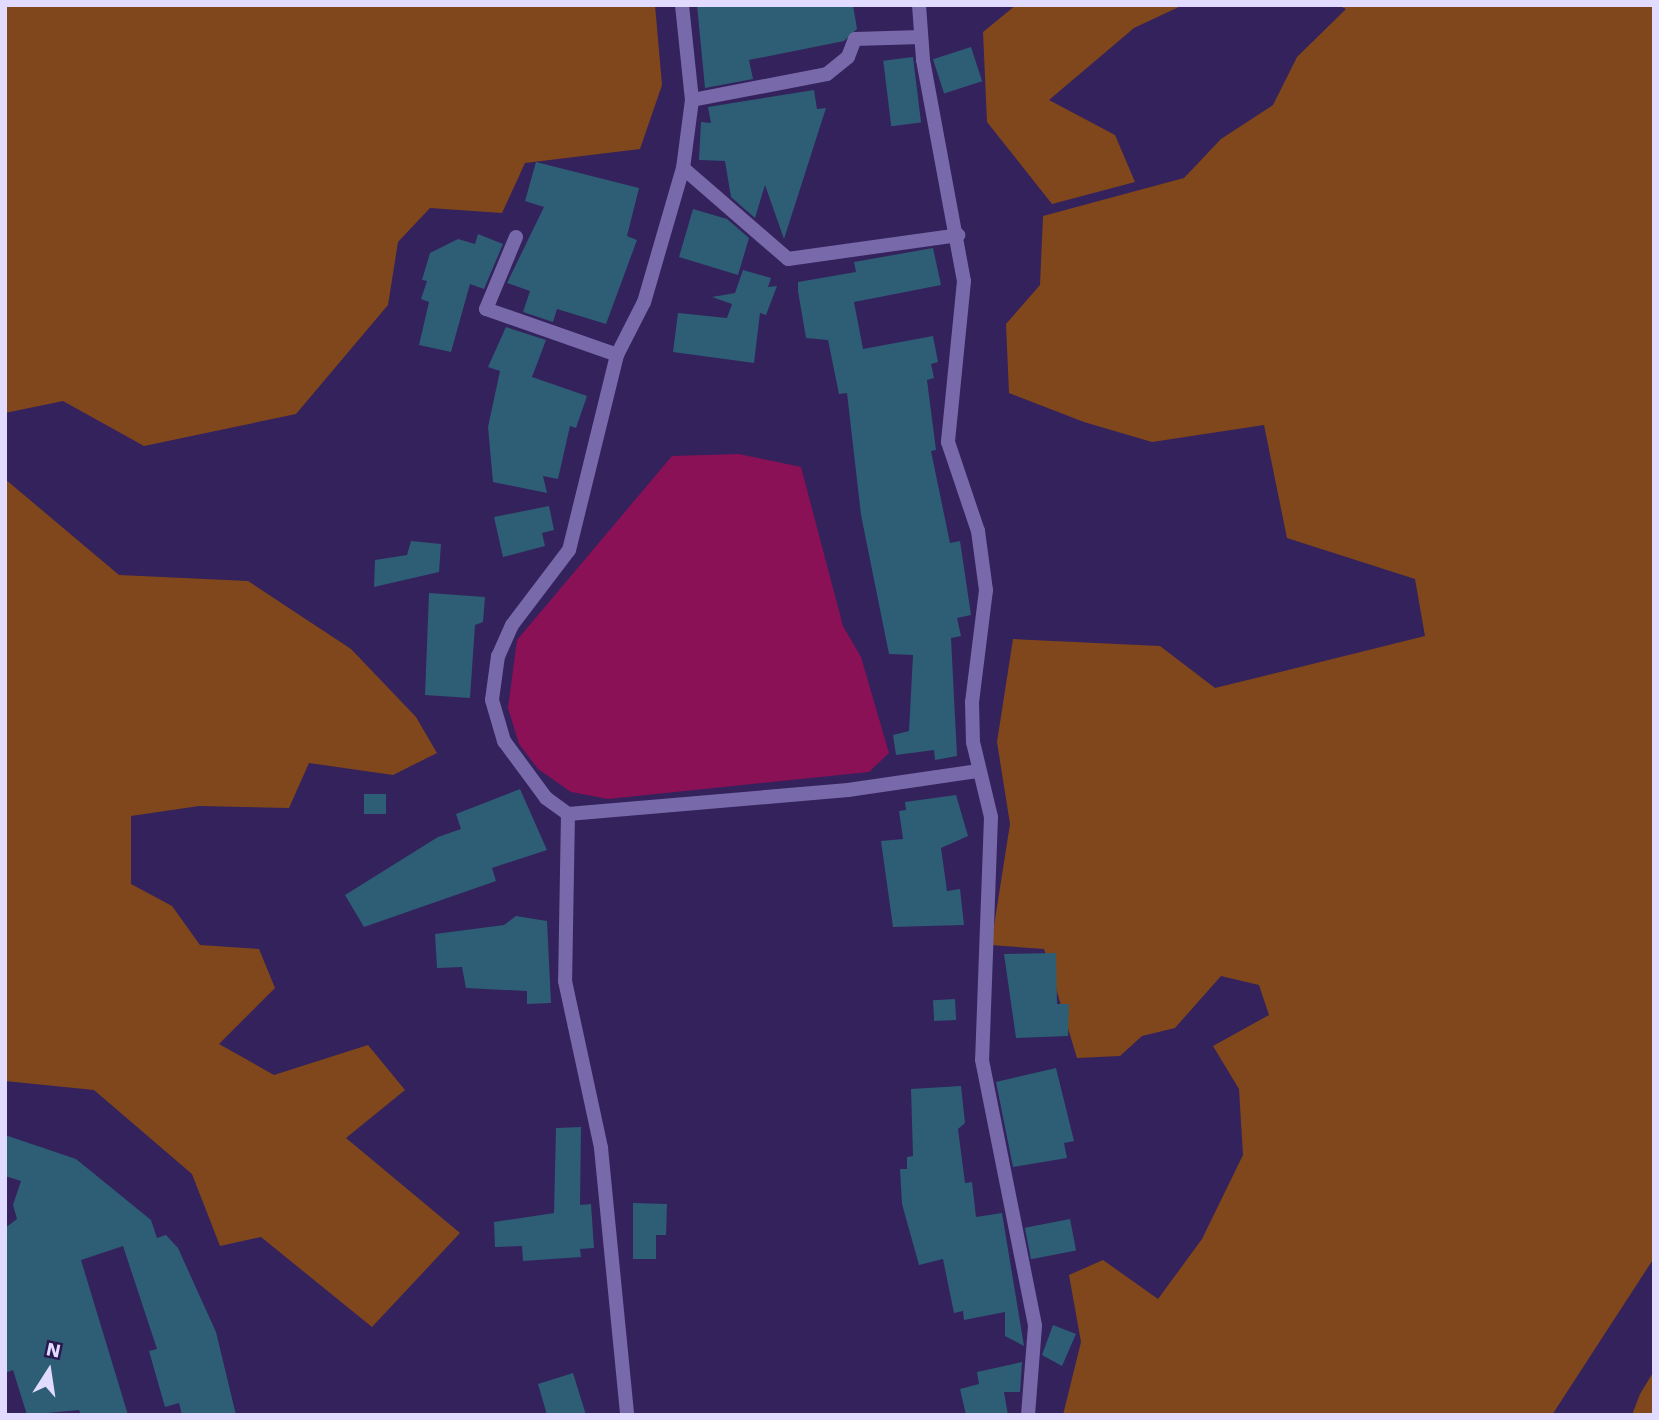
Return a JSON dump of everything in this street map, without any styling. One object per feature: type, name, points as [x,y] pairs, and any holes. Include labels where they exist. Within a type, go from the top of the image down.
[{"type":"street","points":[[682,5],[692,100],[683,168],[644,302],[617,355],[569,550],[512,625],[498,656],[492,700],[504,741],[546,798],[568,814],[848,790],[979,771]]},
{"type":"street","points":[[919,5],[921,37],[958,234],[964,281],[948,442],[978,531],[986,590],[972,702],[979,771],[990,817],[982,1060],[1035,1326],[1028,1415]]},
{"type":"street","points":[[692,100],[827,75],[848,57],[855,39],[921,37]]},
{"type":"street","points":[[683,168],[788,259],[958,234]]},
{"type":"street","points":[[516,237],[486,309],[617,355]]},
{"type":"street","points":[[568,814],[565,981],[601,1148],[626,1415]]},
{"type":"shaded area","points":[[5,5],[655,5],[662,85],[640,149],[525,163],[502,213],[430,208],[398,242],[388,305],[296,414],[144,446],[63,401],[5,413]]},
{"type":"shaded area","points":[[1016,5],[1183,5],[1134,28],[1049,100],[1115,135],[1135,182],[1052,204],[987,122],[983,32]]},
{"type":"shaded area","points":[[1337,5],[1654,5],[1654,1258],[1552,1415],[1063,1415],[1081,1342],[1069,1275],[1103,1260],[1158,1299],[1202,1239],[1243,1155],[1239,1089],[1213,1046],[1269,1015],[1259,985],[1221,976],[1175,1028],[1142,1036],[1120,1056],[1077,1058],[1044,949],[991,945],[1010,824],[997,742],[1013,639],[1160,646],[1215,688],[1425,636],[1415,579],[1287,538],[1264,425],[1152,442],[1084,422],[1009,393],[1006,324],[1040,285],[1043,216],[1184,178],[1221,139],[1273,105],[1297,57],[1346,9]]},
{"type":"shaded area","points":[[739,454],[801,467],[843,626],[861,657],[889,753],[869,772],[608,799],[571,792],[538,769],[519,744],[508,708],[517,640],[672,456]]},
{"type":"shaded area","points":[[5,479],[119,575],[248,581],[351,649],[416,717],[437,753],[393,775],[309,763],[289,808],[199,806],[131,816],[131,884],[172,906],[200,945],[259,949],[275,988],[219,1044],[274,1075],[368,1045],[405,1090],[346,1138],[460,1233],[372,1327],[261,1237],[220,1246],[192,1174],[94,1090],[5,1081]]},
{"type":"shaded area","points":[[1654,1371],[1654,1415],[1632,1415],[1640,1394]]},
{"type":"building","points":[[697,5],[853,5],[857,29],[844,41],[749,60],[753,79],[705,88]]},
{"type":"building","points":[[971,47],[982,81],[944,94],[933,59]]},
{"type":"building","points":[[913,57],[921,123],[891,126],[883,61]]},
{"type":"building","points":[[814,90],[817,109],[826,108],[784,239],[765,185],[755,218],[731,197],[725,161],[699,160],[701,122],[711,123],[708,107]]},
{"type":"building","points":[[536,162],[639,188],[627,236],[637,240],[606,324],[557,309],[553,322],[523,312],[530,291],[507,283],[544,207],[525,201]]},
{"type":"building","points":[[693,209],[727,219],[749,238],[738,275],[679,257]]},
{"type":"building","points":[[478,234],[503,244],[484,289],[470,284],[451,352],[419,345],[429,302],[421,299],[427,281],[422,280],[430,253],[458,239],[475,244]]},
{"type":"building","points":[[933,248],[941,285],[854,302],[863,349],[933,336],[938,362],[931,364],[934,378],[927,380],[936,450],[931,451],[950,543],[960,541],[971,615],[957,618],[961,636],[951,638],[957,756],[935,760],[934,750],[896,755],[893,735],[909,731],[913,655],[889,654],[861,515],[847,393],[839,394],[828,340],[806,338],[798,291],[798,282],[856,272],[854,262]]},
{"type":"building","points":[[743,270],[771,278],[768,287],[777,286],[766,315],[760,313],[754,363],[673,352],[678,313],[727,318],[732,304],[712,297],[735,293]]},
{"type":"building","points":[[506,327],[546,340],[532,377],[587,396],[576,428],[570,426],[558,479],[543,476],[547,493],[493,482],[488,427],[500,371],[488,367]]},
{"type":"building","points":[[549,506],[554,530],[542,533],[545,546],[503,557],[494,517]]},
{"type":"building","points":[[411,541],[441,544],[439,572],[374,587],[375,560],[407,555]]},
{"type":"building","points":[[429,593],[485,597],[483,622],[475,625],[470,698],[425,695]]},
{"type":"building","points":[[520,789],[547,850],[492,868],[496,881],[364,927],[345,895],[438,837],[461,829],[456,814]]},
{"type":"building","points":[[364,794],[386,794],[386,814],[364,814]]},
{"type":"building","points":[[956,795],[968,836],[941,848],[947,891],[960,889],[964,925],[893,927],[881,841],[903,839],[899,811],[906,810],[905,802]]},
{"type":"building","points":[[516,916],[547,921],[551,1003],[527,1004],[527,991],[466,988],[462,967],[437,968],[435,934],[504,925]]},
{"type":"building","points":[[1056,953],[1057,1004],[1069,1004],[1068,1036],[1016,1038],[1004,954]]},
{"type":"building","points":[[955,999],[956,1020],[934,1021],[933,1000]]},
{"type":"building","points":[[1056,1068],[1074,1141],[1064,1143],[1067,1158],[1013,1167],[996,1082]]},
{"type":"building","points":[[961,1086],[965,1123],[958,1129],[965,1183],[972,1182],[976,1217],[1002,1213],[1024,1346],[1005,1336],[1005,1312],[964,1320],[963,1311],[954,1313],[943,1259],[919,1265],[902,1204],[900,1169],[907,1169],[907,1157],[913,1156],[911,1089]]},
{"type":"building","points":[[581,1127],[580,1205],[591,1204],[594,1248],[580,1249],[581,1257],[523,1261],[522,1246],[495,1247],[494,1222],[554,1213],[556,1128]]},
{"type":"building","points":[[5,1135],[76,1159],[151,1220],[157,1238],[166,1235],[178,1248],[216,1332],[236,1415],[182,1415],[179,1403],[165,1407],[149,1351],[157,1349],[123,1246],[81,1260],[128,1415],[81,1415],[79,1410],[27,1415],[13,1370],[5,1373],[5,1228],[17,1219],[13,1205],[21,1181],[5,1176]]},
{"type":"building","points":[[633,1203],[667,1204],[666,1235],[656,1235],[656,1259],[633,1259]]},
{"type":"building","points":[[1070,1219],[1076,1250],[1031,1259],[1025,1228]]},
{"type":"building","points":[[1053,1325],[1076,1334],[1062,1366],[1042,1355]]},
{"type":"building","points":[[1022,1362],[1020,1392],[1004,1392],[1008,1415],[966,1415],[960,1389],[979,1384],[977,1372]]},
{"type":"building","points":[[573,1373],[586,1415],[547,1415],[538,1384]]}]
